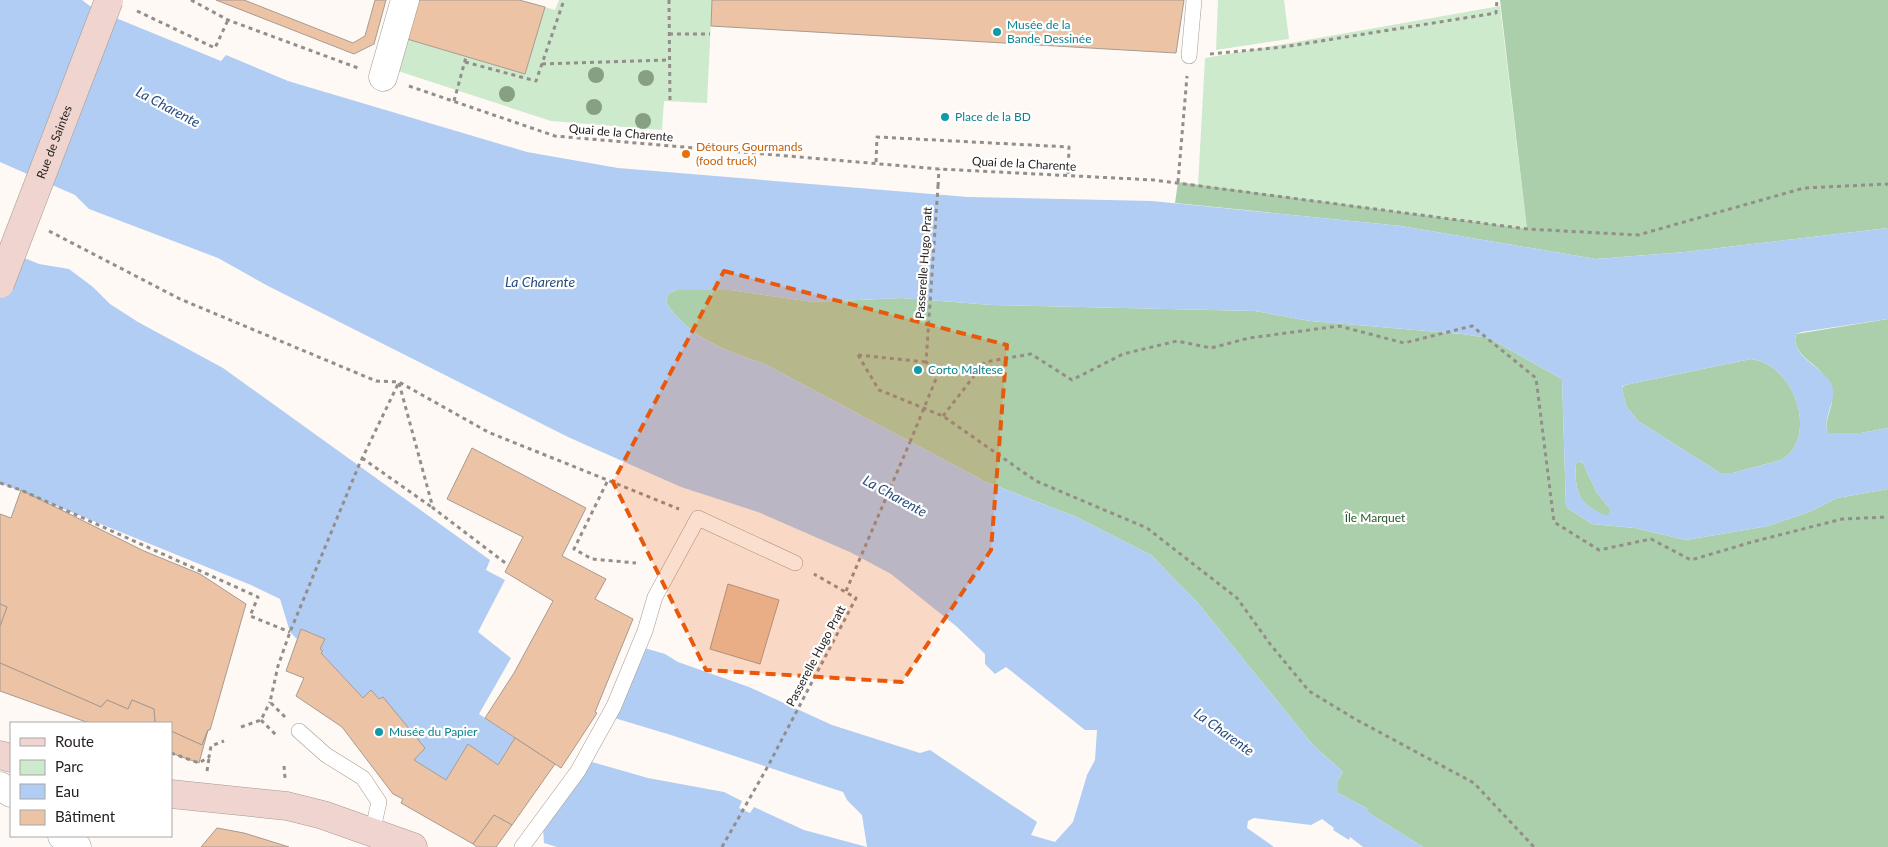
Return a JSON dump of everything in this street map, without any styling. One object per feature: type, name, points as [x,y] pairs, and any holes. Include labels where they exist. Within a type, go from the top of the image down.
[{"type":"main road","name":"Rue de Saintes","points":[[0,284],[109,0]]},
{"type":"main road","points":[[172,794],[287,806],[323,815],[413,847]]},
{"type":"street","points":[[383,77],[406,0]]},
{"type":"street","points":[[63,837],[77,847]]},
{"type":"street","points":[[83,837],[91,847]]},
{"type":"lane","points":[[1189,56],[1194,0]]},
{"type":"lane","points":[[522,847],[578,771],[614,706],[644,631],[655,597],[698,518],[795,564]]},
{"type":"lane","points":[[299,732],[326,755],[363,778],[380,802],[372,833]]},
{"type":"path","name":"Quai de la Charente","points":[[192,0],[228,20],[383,77],[555,136],[939,168],[1178,182],[1527,229],[1638,235],[1804,188],[1888,184]]},
{"type":"path","points":[[465,62],[536,81],[564,0]]},
{"type":"path","points":[[668,0],[670,103]]},
{"type":"path","points":[[1178,182],[1189,56],[1283,47],[1496,13],[1496,0]]},
{"type":"path","points":[[137,11],[215,48],[228,20]]},
{"type":"path","points":[[669,34],[710,34]]},
{"type":"path","points":[[454,102],[466,56]]},
{"type":"path","points":[[542,64],[668,60]]},
{"type":"path","points":[[876,162],[878,137],[1070,147],[1068,175]]},
{"type":"path","name":"Passerelle Hugo Pratt","points":[[722,847],[768,766],[856,598],[846,591],[938,374],[926,362],[939,168]]},
{"type":"path","points":[[43,228],[180,299],[376,381],[399,382],[488,432],[607,482],[667,503],[698,518]]},
{"type":"path","points":[[943,416],[985,362],[1031,354],[1072,380],[1123,354],[1177,341],[1211,348],[1249,338],[1339,326],[1404,343],[1472,326],[1536,378],[1554,522],[1599,550],[1651,539],[1691,560],[1733,547],[1842,519],[1888,517]]},
{"type":"path","points":[[926,362],[858,355],[879,390],[943,416],[1036,480],[1147,528],[1237,598],[1270,644],[1309,691],[1355,719],[1474,783],[1534,847]]},
{"type":"path","points":[[241,727],[261,720],[270,702],[278,666],[290,632],[362,458],[399,382]]},
{"type":"path","points":[[399,382],[433,508]]},
{"type":"path","points":[[362,458],[433,508],[508,565]]},
{"type":"path","points":[[607,482],[574,549],[592,560],[636,563]]},
{"type":"path","points":[[0,483],[21,490],[258,597],[250,616],[290,632]]},
{"type":"path","points":[[795,564],[846,591]]},
{"type":"path","points":[[270,702],[299,732]]},
{"type":"path","points":[[261,720],[278,738]]},
{"type":"path","points":[[172,753],[199,763],[208,757],[211,746],[224,742]]},
{"type":"highlighted area","points":[[724,271],[1007,345],[991,550],[902,682],[706,670],[613,482]]},
{"type":"green space","points":[[559,0],[712,0],[707,103],[664,101],[662,130],[551,121],[398,71],[407,39],[525,74],[545,7],[555,10]]},
{"type":"green space","points":[[1218,0],[1284,0],[1289,39],[1216,50]]},
{"type":"green space","points":[[1500,0],[1888,0],[1888,228],[1685,252],[1596,259],[1401,226],[1175,203],[1178,182],[1527,229]]},
{"type":"green space","points":[[1500,6],[1527,229],[1198,185],[1205,58]]},
{"type":"green space","name":"Île Marquet","points":[[676,290],[730,290],[813,302],[902,298],[992,305],[1255,311],[1310,321],[1489,338],[1562,379],[1566,507],[1592,524],[1635,528],[1686,540],[1768,526],[1809,512],[1837,498],[1888,489],[1888,847],[1423,847],[1372,815],[1368,812],[1368,809],[1338,793],[1338,780],[1343,772],[1313,745],[1197,602],[1151,555],[1074,516],[986,482],[763,363],[735,354],[709,341],[685,324],[674,314],[666,302],[668,294]]},
{"type":"green space","points":[[1888,319],[1888,428],[1861,433],[1828,433],[1827,421],[1832,403],[1830,391],[1825,377],[1800,353],[1795,341],[1796,334]]},
{"type":"green space","points":[[1751,359],[1767,364],[1780,374],[1790,388],[1797,403],[1800,420],[1799,436],[1792,450],[1781,460],[1733,473],[1720,473],[1638,421],[1626,406],[1622,388],[1625,385]]},
{"type":"green space","points":[[1579,461],[1583,463],[1597,493],[1611,510],[1608,517],[1591,508],[1581,497],[1576,483],[1576,464]]},
{"type":"water","name":"La Charente","points":[[0,0],[82,0],[94,9],[221,61],[226,55],[288,81],[527,152],[618,168],[968,197],[1152,201],[1401,226],[1596,259],[1685,252],[1888,228],[1888,319],[1802,332],[1796,334],[1795,342],[1797,349],[1802,355],[1827,377],[1831,383],[1833,396],[1826,427],[1828,433],[1861,433],[1888,428],[1888,489],[1837,498],[1809,512],[1768,526],[1686,540],[1635,528],[1592,524],[1566,507],[1562,379],[1489,338],[1310,321],[1255,311],[992,305],[902,298],[813,302],[730,290],[676,290],[668,294],[666,302],[674,314],[708,341],[735,354],[763,363],[986,482],[1074,516],[1151,555],[1197,602],[1313,745],[1343,772],[1338,780],[1338,793],[1368,809],[1368,812],[1372,815],[1423,847],[1363,847],[1350,837],[1349,840],[1333,830],[1334,828],[1322,819],[1311,825],[1254,818],[1248,821],[1247,828],[1274,847],[867,847],[862,815],[847,800],[843,792],[611,717],[641,647],[665,654],[678,662],[749,687],[832,725],[920,753],[930,750],[1037,822],[1031,835],[1055,842],[1073,822],[1087,775],[1095,760],[1097,730],[1085,730],[1006,667],[995,674],[985,664],[985,654],[956,626],[891,574],[852,553],[758,512],[681,487],[568,437],[268,286],[218,258],[89,209],[75,195],[0,162]],"holes":[[[1751,359],[1767,364],[1780,374],[1790,388],[1797,403],[1800,420],[1799,436],[1792,450],[1781,460],[1733,473],[1720,473],[1638,421],[1626,406],[1622,387],[1625,385]],[[1580,461],[1583,463],[1597,493],[1611,510],[1607,516],[1585,503],[1578,491],[1576,464]]]},
{"type":"water","points":[[0,248],[39,264],[69,269],[93,287],[110,304],[138,322],[223,368],[490,560],[486,570],[505,580],[478,632],[511,658],[479,714],[515,738],[498,765],[468,744],[446,780],[414,760],[383,697],[379,699],[371,690],[363,698],[321,653],[320,649],[325,639],[301,629],[297,639],[290,632],[280,599],[251,585],[0,483]]},
{"type":"water","points":[[585,760],[648,778],[724,792],[742,801],[739,808],[750,813],[754,807],[804,830],[867,847],[557,847],[544,843],[543,828]]},
{"type":"building","points":[[216,0],[244,0],[353,43],[365,36],[375,0],[386,0],[374,44],[354,54]]},
{"type":"building","points":[[419,0],[519,0],[545,7],[525,74],[407,39]]},
{"type":"building","name":"Musée de la Bande Dessinée","points":[[712,0],[1184,0],[1176,53],[711,26]]},
{"type":"building","points":[[472,448],[586,508],[562,556],[606,579],[595,599],[633,619],[595,712],[597,713],[561,768],[485,718],[514,673],[553,601],[505,572],[523,537],[447,499]]},
{"type":"building","points":[[21,490],[144,551],[200,574],[246,604],[210,730],[208,730],[202,745],[172,731],[172,722],[155,722],[154,709],[132,700],[128,709],[107,700],[101,707],[0,663],[0,626],[7,607],[0,604],[0,514],[11,518]]},
{"type":"building","points":[[728,584],[779,600],[760,664],[710,649]]},
{"type":"building","points":[[0,604],[7,607],[0,626]]},
{"type":"building","name":"Musée du Papier","points":[[301,629],[325,639],[320,649],[323,651],[321,653],[363,698],[371,690],[379,699],[383,697],[425,748],[414,760],[446,780],[468,744],[498,765],[515,738],[555,764],[512,825],[494,815],[473,844],[401,803],[403,799],[393,794],[342,727],[296,696],[304,678],[286,671]]},
{"type":"building","points":[[0,663],[101,707],[107,700],[128,709],[132,700],[154,709],[155,722],[86,722],[0,691]]},
{"type":"building","points":[[208,730],[199,763],[172,753],[172,731],[202,745]]},
{"type":"building","points":[[494,815],[512,825],[496,847],[477,847],[473,844]]},
{"type":"building","points":[[217,828],[244,833],[289,847],[201,847]]},
{"type":"place","name":"Musée de la Bande Dessinée","points":[[997,32]]},
{"type":"place","name":"Place de la BD","points":[[945,117]]},
{"type":"place","name":"Détours Gourmands (food truck)","points":[[686,154]]},
{"type":"place","name":"Corto Maltese","points":[[918,370]]},
{"type":"place","name":"Musée du Papier","points":[[379,732]]}]
